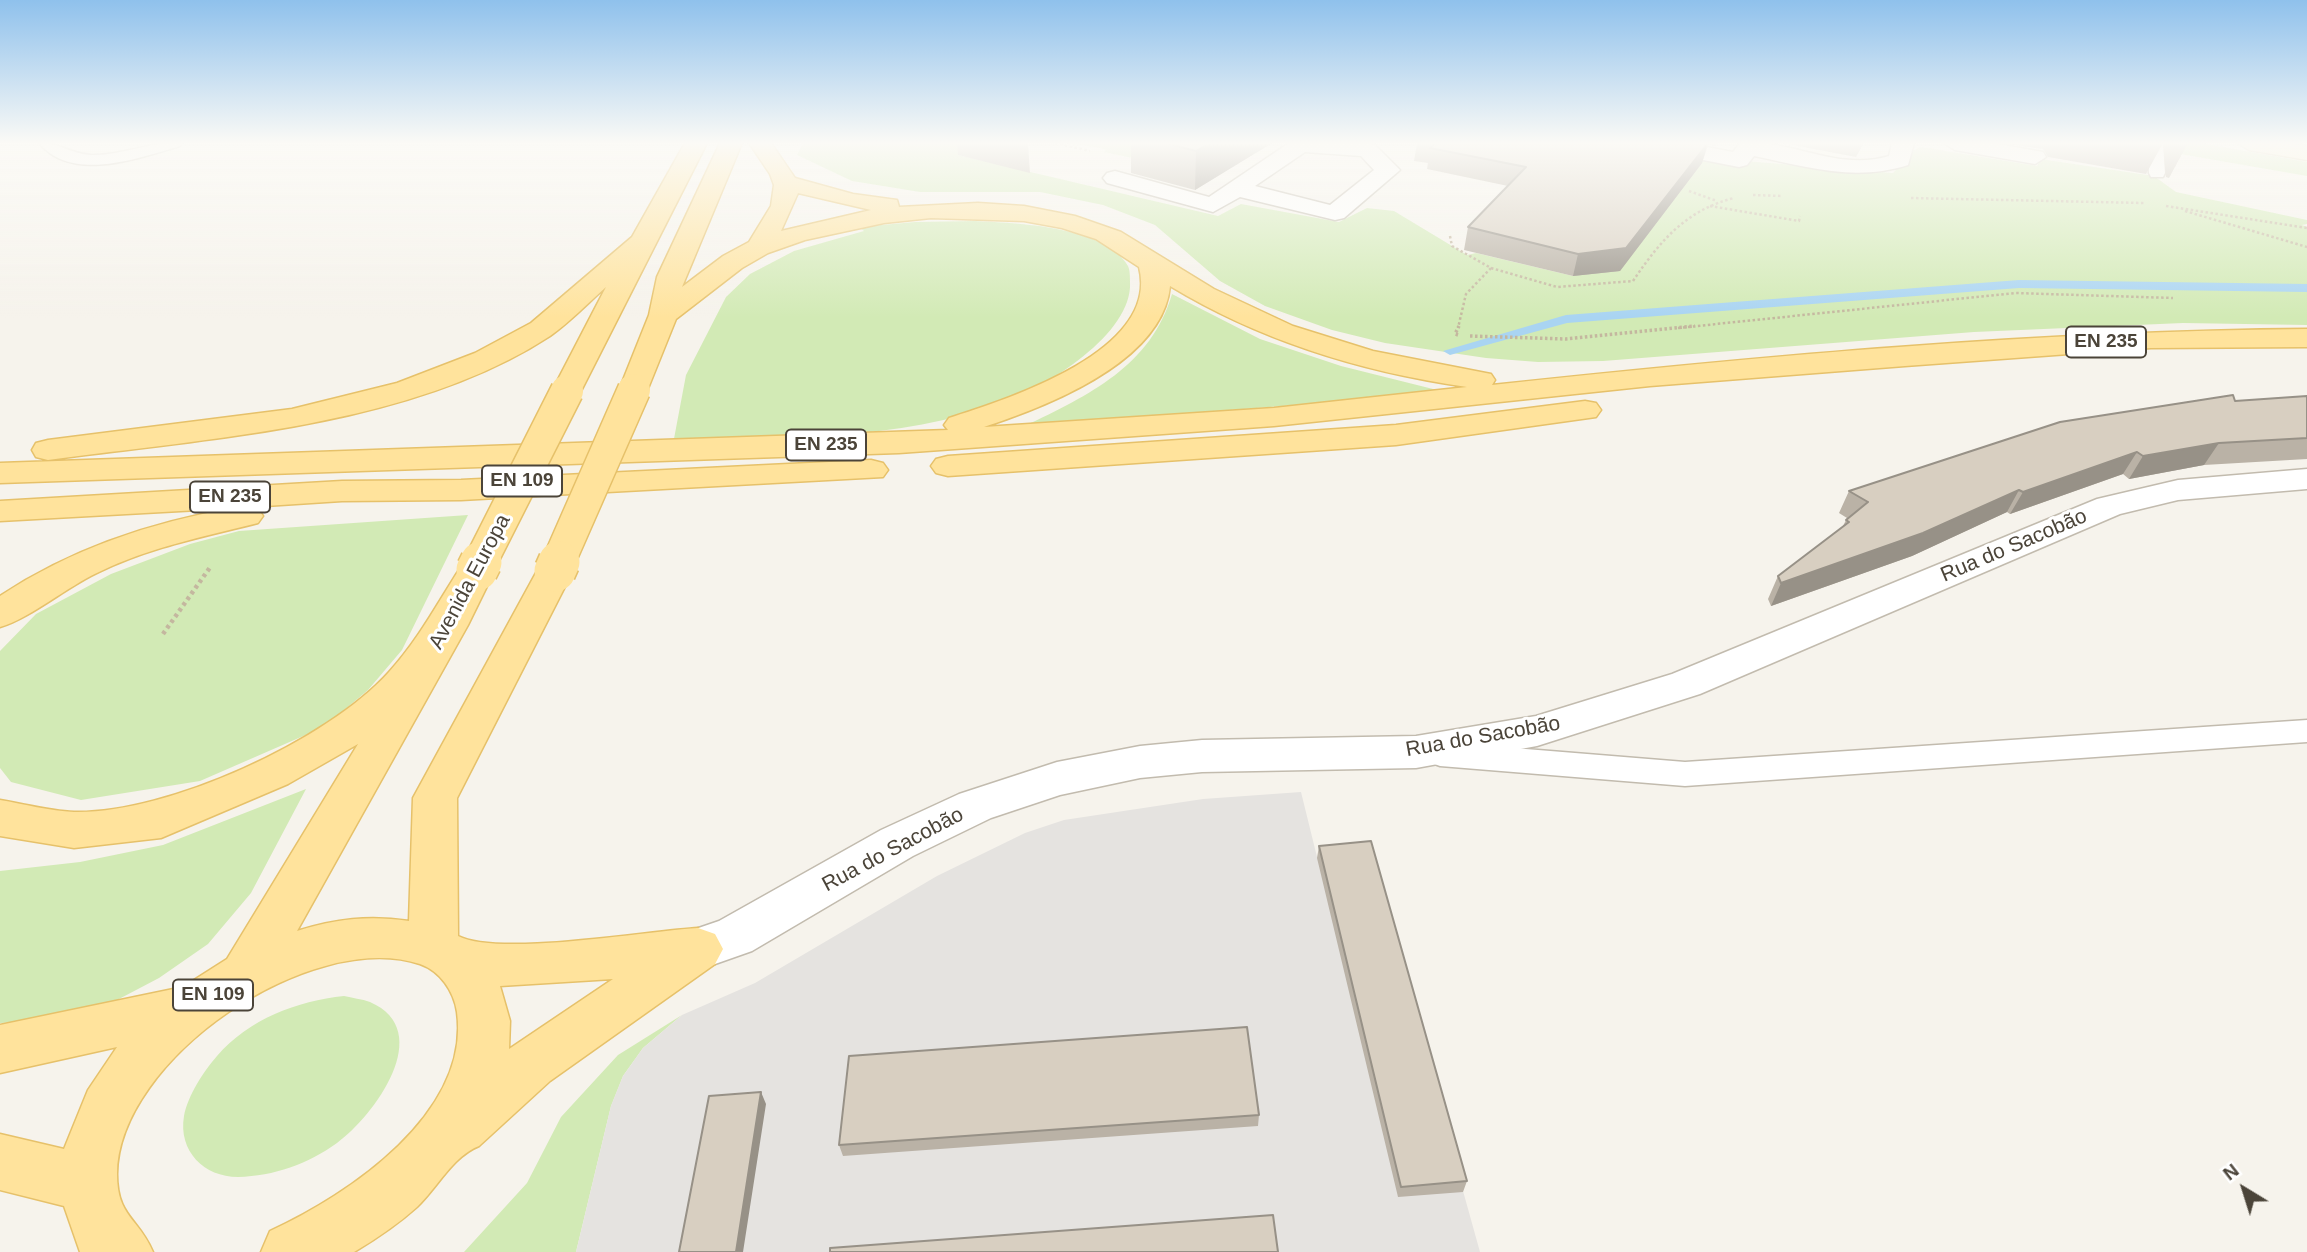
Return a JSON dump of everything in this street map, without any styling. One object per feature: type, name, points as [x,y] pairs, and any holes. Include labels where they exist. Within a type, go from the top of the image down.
[{"type":"main road","name":"Avenida Europa","points":[[245,974],[343,811],[449,625],[664,201]]},
{"type":"main road","name":"EN 109","points":[[446,955],[435,798],[555,571],[634,390],[663,315],[670,277],[705,201]]},
{"type":"main road","points":[[758,248],[785,201]]},
{"type":"main road","points":[[855,201],[936,211],[1015,213],[1068,222],[1106,234],[1151,264],[1256,321],[1347,353],[1428,373],[1501,383],[1650,377]]},
{"type":"main road","points":[[663,315],[729,264],[758,248],[841,223],[936,211]]},
{"type":"main road","points":[[0,457],[292,418],[408,389],[485,359],[541,329],[642,241]]},
{"type":"main road","points":[[899,443],[1004,411],[1077,378],[1106,358],[1124,345],[1148,311],[1157,287],[1151,264]]},
{"type":"main road","name":"EN 235","points":[[0,473],[899,443],[1274,416],[1650,377],[1905,357],[2151,339],[2307,338]]},
{"type":"main road","name":"EN 235","points":[[0,510],[342,491],[461,490],[1053,461],[1396,435],[1597,408],[1905,357]]},
{"type":"main road","points":[[0,614],[79,565],[146,539],[208,522],[461,490]]},
{"type":"main road","points":[[0,818],[74,830],[162,820],[261,778],[337,739],[402,684],[449,625]]},
{"type":"main road","name":"Avenida Europa","points":[[100,1229],[90,1153],[116,1091],[163,1033],[193,1008],[245,974],[302,950],[356,937],[404,939],[446,955],[497,966],[571,963],[698,949]]},
{"type":"main road","points":[[302,1249],[365,1211],[531,1064],[698,949]]},
{"type":"main road","points":[[431,1152],[461,1110],[479,1069],[486,1026],[480,997],[467,972],[446,955]]},
{"type":"main road","points":[[0,1049],[193,1008]]},
{"type":"main road","points":[[0,1162],[100,1229]]},
{"type":"street","points":[[1200,201],[1213,205],[1218,201]]},
{"type":"street","points":[[1288,201],[1335,213],[1349,201]]},
{"type":"street","name":"Rua do Sacobão","points":[[698,949],[735,936],[897,843],[964,811],[1057,779],[1140,762],[1214,755],[1416,752],[1537,732],[1686,684],[2109,506],[2178,490],[2307,478]]},
{"type":"lane","points":[[1416,752],[1685,774],[2307,731]]},
{"type":"path","points":[[1450,236],[1452,246],[1490,268],[1557,287],[1633,281],[1670,232],[1686,216],[1717,201]]},
{"type":"path","points":[[2047,201],[2152,204]]},
{"type":"path","points":[[1709,205],[1787,220],[1799,221],[1800,216]]},
{"type":"path","points":[[2162,205],[2307,229]]},
{"type":"path","points":[[2171,206],[2307,247]]},
{"type":"path","points":[[1787,220],[1790,214]]},
{"type":"path","points":[[1490,268],[1466,294],[1455,334],[1566,339],[2015,293],[2183,298]]},
{"type":"path","points":[[163,634],[248,516]]},
{"type":"green space","points":[[1086,201],[1156,201],[1218,216],[1241,204],[1339,222],[1367,208],[1394,211],[1467,255],[1476,253],[1573,276],[1618,201],[2220,201],[2307,220],[2307,224],[2302,225],[2307,227],[2307,325],[2183,323],[1974,332],[1603,361],[1538,362],[1486,358],[1385,343],[1332,330],[1265,306],[1220,281],[1155,225],[1103,205]]},
{"type":"green space","points":[[975,221],[1058,229],[1100,242],[1117,253],[1128,266],[1130,280],[1127,301],[1117,321],[1084,356],[1041,385],[1002,403],[962,415],[881,431],[673,444],[686,375],[726,297],[750,274],[794,251],[864,231],[859,227],[915,222]]},
{"type":"green space","points":[[1172,294],[1260,339],[1341,366],[1449,393],[1025,426],[1094,390],[1133,359],[1149,341]]},
{"type":"green space","points":[[468,515],[402,650],[368,690],[324,727],[200,781],[81,800],[11,782],[0,768],[0,651],[36,614],[111,574],[190,544],[239,531]]},
{"type":"green space","points":[[306,789],[251,893],[208,944],[159,978],[98,1010],[40,1021],[0,1023],[0,871],[80,862],[163,845]]},
{"type":"green space","points":[[344,996],[370,1002],[389,1015],[398,1032],[399,1052],[393,1073],[367,1114],[337,1143],[290,1168],[238,1177],[226,1176],[204,1167],[189,1151],[183,1129],[186,1108],[212,1062],[244,1032],[275,1014],[309,1002]]},
{"type":"green space","points":[[682,1015],[643,1048],[623,1076],[611,1106],[576,1252],[464,1252],[527,1183],[561,1117],[618,1055]]},
{"type":"shaded area","points":[[1301,792],[1317,857],[1369,853],[1480,1252],[576,1252],[611,1106],[623,1076],[643,1048],[682,1015],[755,983],[937,876],[1025,833],[1064,820],[1203,799]]},
{"type":"building","points":[[1493,201],[1662,201],[1626,248],[1578,254],[1468,227]]},
{"type":"building","points":[[2233,395],[2235,401],[2307,396],[2307,438],[2219,443],[2143,456],[2137,452],[2023,492],[2019,490],[1923,533],[1781,583],[1778,576],[1849,522],[1846,520],[1868,502],[1849,491],[2060,422]]},
{"type":"building","points":[[1371,841],[1467,1181],[1401,1187],[1319,846]]},
{"type":"building","points":[[1247,1027],[1259,1115],[839,1145],[849,1056]]},
{"type":"building","points":[[761,1092],[736,1252],[679,1252],[709,1096]]},
{"type":"building","points":[[1273,1215],[1278,1252],[830,1252],[830,1248]]},
{"type":"waterway","points":[[1450,351],[1566,319],[2019,284],[2307,288]]}]
